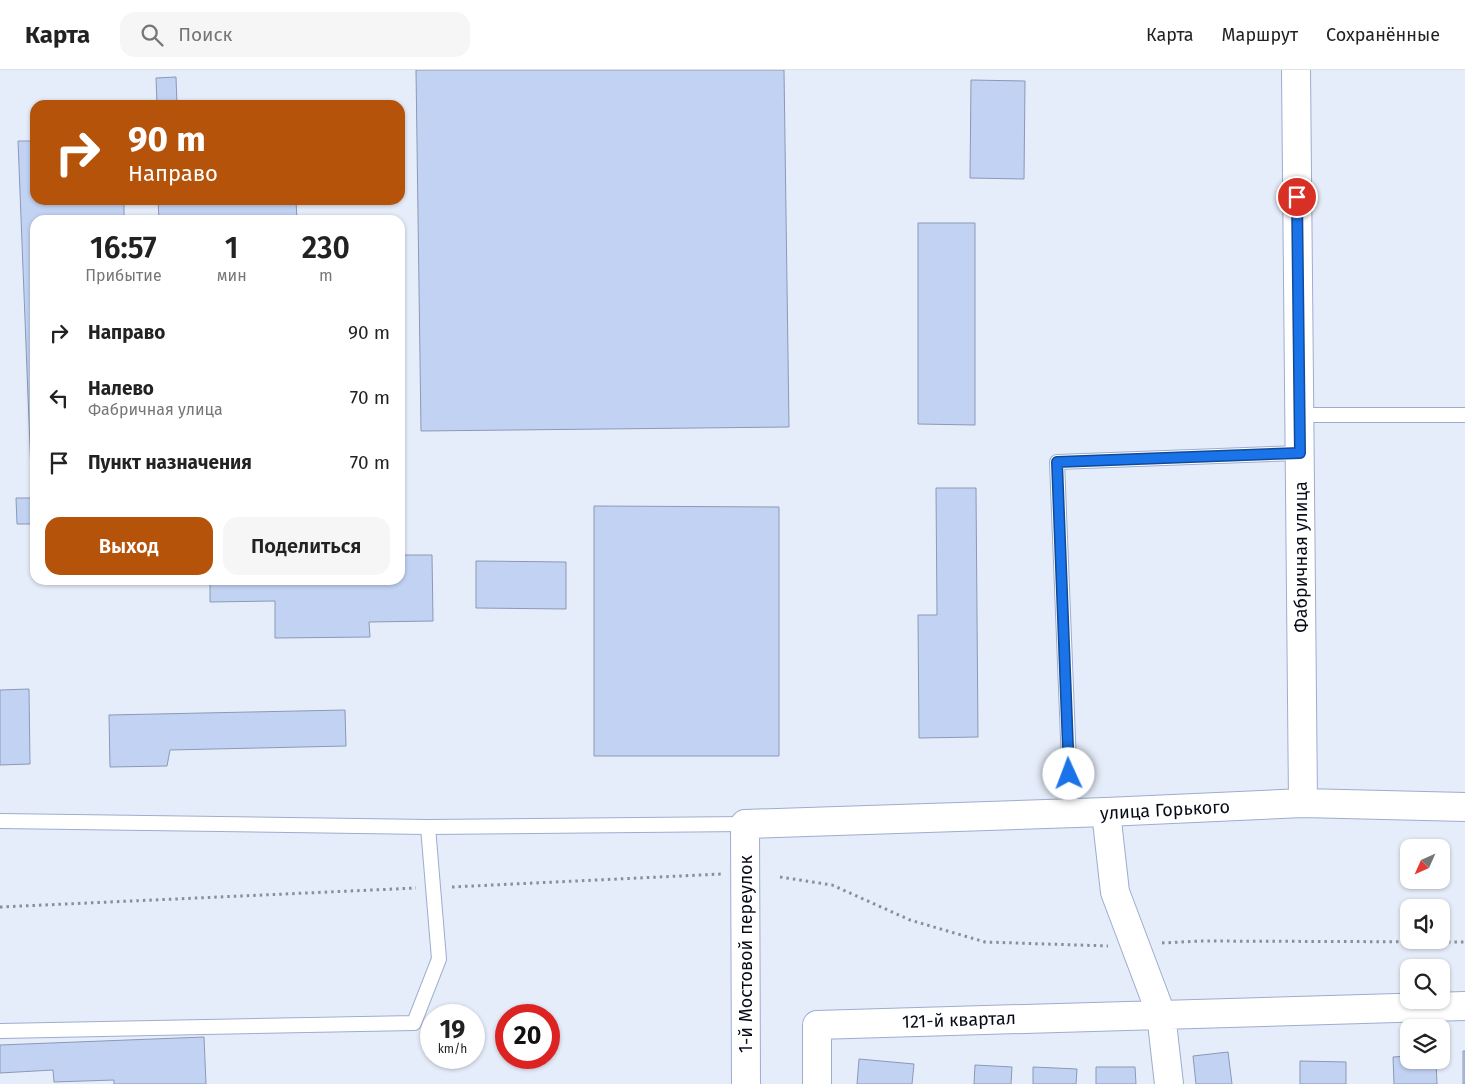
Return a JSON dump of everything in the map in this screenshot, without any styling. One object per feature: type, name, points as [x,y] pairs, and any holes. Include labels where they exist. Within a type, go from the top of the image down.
[{"type":"street","name":"Фабричная улица","points":[[1296,70],[1303,803]]},
{"type":"street","name":"улица Горького","points":[[745,824],[1071,814],[1303,803],[1465,807]]},
{"type":"street","points":[[1106,812],[1115,892],[1161,1014],[1169,1084]]},
{"type":"street","name":"1-й Мостовой переулок","points":[[745,824],[746,1084]]},
{"type":"street","name":"121-й квартал","points":[[817,1084],[817,1025],[1465,1006]]},
{"type":"lane","points":[[1300,415],[1465,415]]},
{"type":"lane","points":[[1071,814],[1057,462],[1300,453]]},
{"type":"lane","points":[[0,821],[428,827],[745,824]]},
{"type":"lane","points":[[0,1031],[414,1023],[439,959],[428,827]]},
{"type":"path","points":[[0,907],[726,874]]},
{"type":"building","points":[[416,70],[784,70],[789,427],[421,431]]},
{"type":"building","points":[[176,77],[177,100],[157,100],[156,78]]},
{"type":"building","points":[[971,80],[1025,81],[1024,179],[970,178]]},
{"type":"building","points":[[18,141],[30,141],[30,205],[124,205],[124,215],[30,215],[30,447]]},
{"type":"building","points":[[158,205],[296,205],[297,215],[159,215]]},
{"type":"building","points":[[918,223],[975,223],[975,425],[918,424]]},
{"type":"building","points":[[936,488],[976,488],[978,737],[919,738],[918,615],[937,615]]},
{"type":"building","points":[[16,498],[30,498],[30,524],[17,524]]},
{"type":"building","points":[[594,506],[779,507],[779,756],[594,756]]},
{"type":"building","points":[[405,555],[432,555],[433,621],[369,622],[370,637],[275,638],[275,601],[210,602],[210,585],[405,585]]},
{"type":"building","points":[[476,561],[566,562],[566,609],[476,608]]},
{"type":"building","points":[[29,689],[30,764],[0,765],[0,690]]},
{"type":"building","points":[[345,710],[346,746],[170,750],[167,766],[110,767],[109,715]]},
{"type":"building","points":[[204,1037],[206,1084],[114,1084],[114,1080],[54,1082],[53,1070],[0,1073],[0,1045]]},
{"type":"building","points":[[1463,1051],[1465,1051],[1465,1084],[1463,1084]]},
{"type":"building","points":[[1228,1052],[1232,1084],[1196,1084],[1193,1056]]},
{"type":"building","points":[[1393,1057],[1400,1057],[1400,1069],[1436,1069],[1437,1084],[1394,1084]]},
{"type":"building","points":[[859,1059],[914,1064],[912,1084],[857,1084]]},
{"type":"building","points":[[1300,1061],[1346,1062],[1346,1084],[1300,1084]]},
{"type":"building","points":[[975,1065],[1012,1067],[1011,1084],[974,1084]]},
{"type":"building","points":[[1033,1067],[1077,1069],[1076,1084],[1033,1084]]},
{"type":"building","points":[[1096,1067],[1135,1067],[1136,1084],[1096,1084]]},
{"type":"route","points":[[1069,774],[1057,462],[1300,453],[1297,197]]}]
